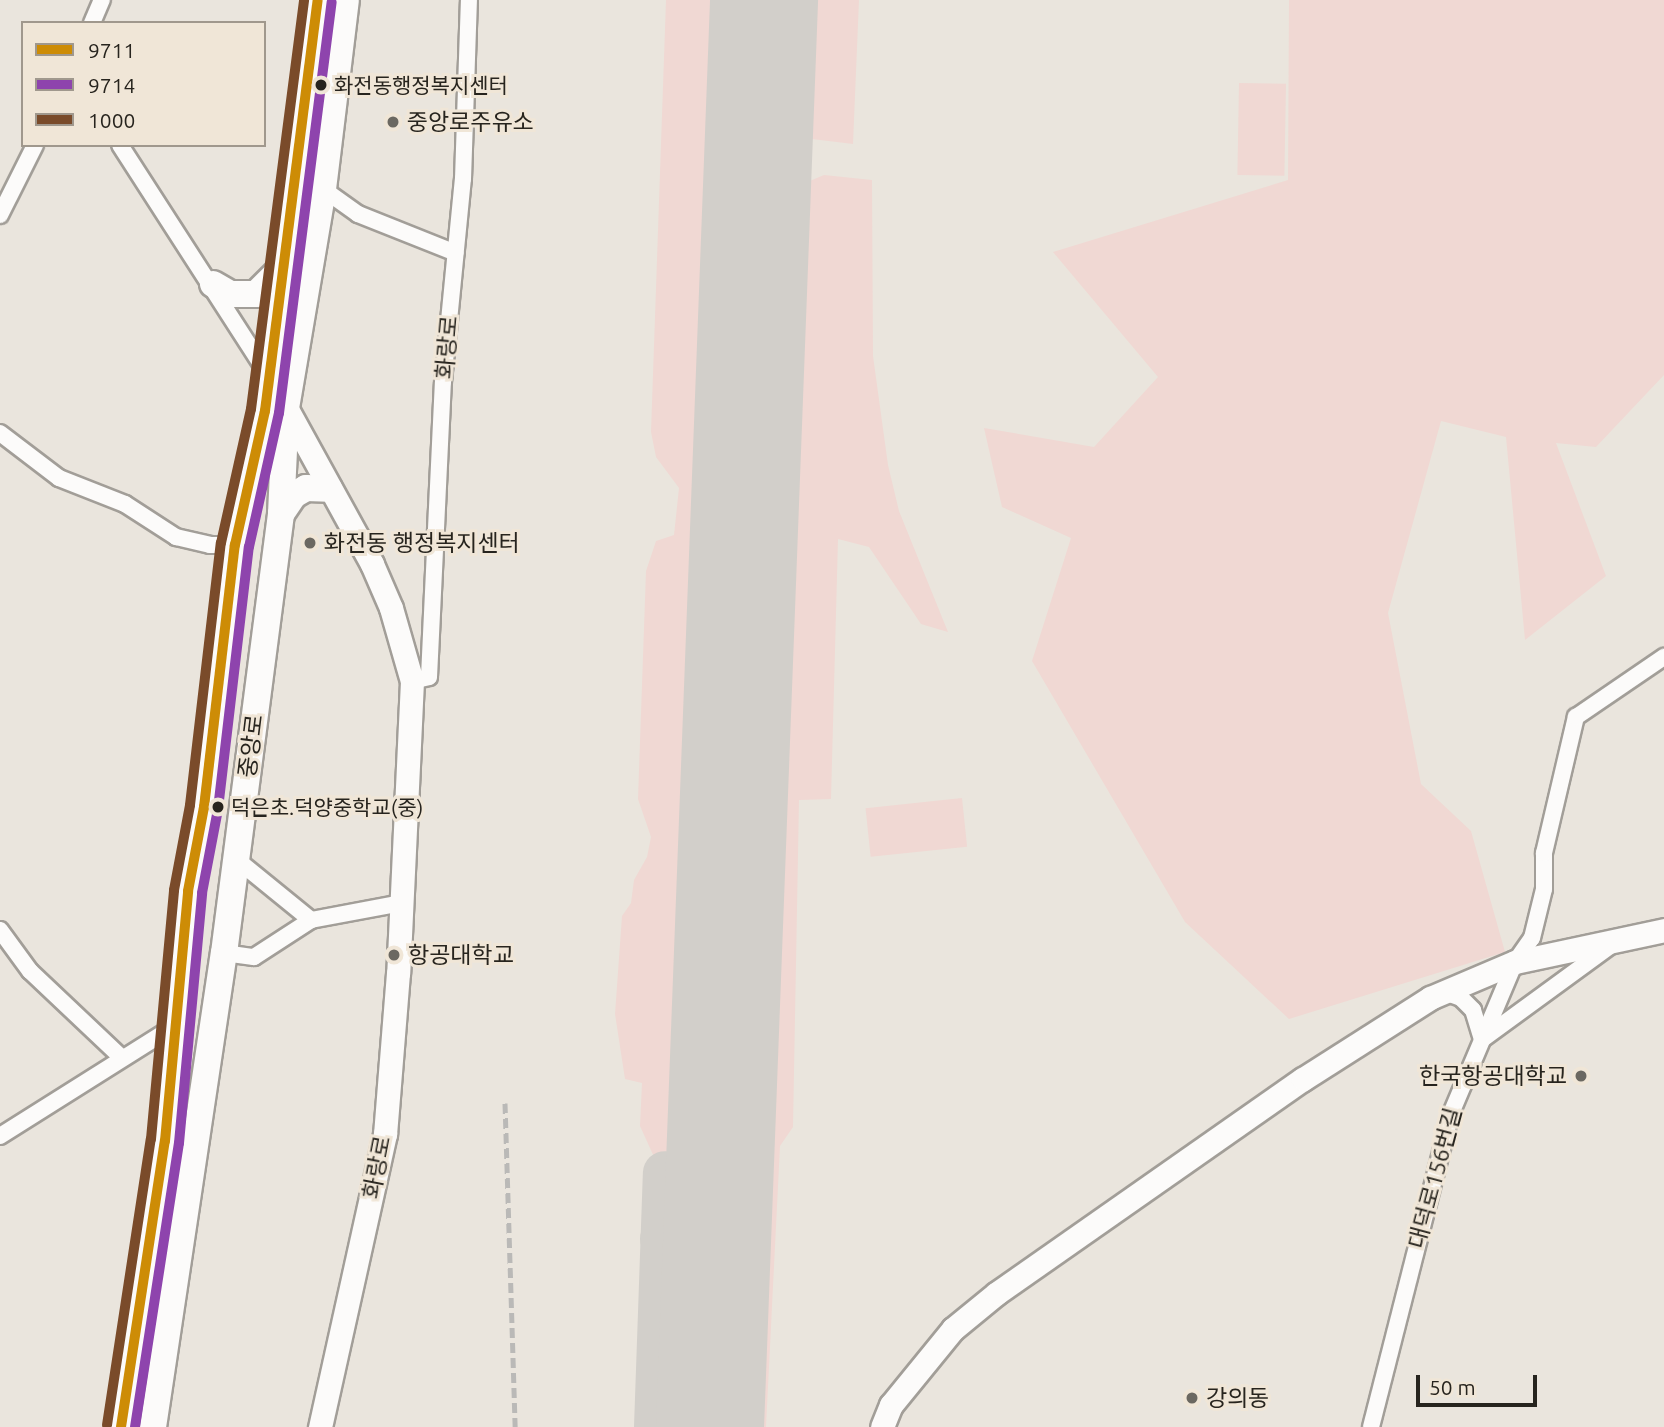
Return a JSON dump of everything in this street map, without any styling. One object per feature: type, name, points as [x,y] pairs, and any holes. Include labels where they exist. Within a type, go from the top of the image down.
[{"type":"main road","name":"중앙로","points":[[121,1427],[165,1141],[173,1027],[235,545],[265,411],[318,0]]},
{"type":"main road","name":"중앙로","points":[[153,1427],[224,953],[281,514],[286,408],[323,189],[346,0]]},
{"type":"main road","points":[[213,284],[230,295],[256,294],[282,268]]},
{"type":"main road","name":"화랑로","points":[[268,375],[377,575],[412,681],[402,903],[385,1134],[320,1427]]},
{"type":"main road","points":[[281,514],[294,495],[306,488],[329,489]]},
{"type":"main road","points":[[882,1427],[891,1405],[953,1329],[997,1293],[1303,1079],[1444,992],[1515,962],[1625,936],[1664,930]]},
{"type":"street","points":[[93,21],[102,0]]},
{"type":"street","name":"화랑로","points":[[412,681],[429,677],[443,382],[456,253],[469,0]]},
{"type":"street","points":[[0,215],[33,147]]},
{"type":"street","points":[[121,147],[213,284],[268,375]]},
{"type":"street","points":[[323,189],[358,214],[456,253]]},
{"type":"street","points":[[0,433],[59,478],[125,504],[176,537],[210,545],[235,545]]},
{"type":"street","name":"대덕로156번길","points":[[1371,1427],[1450,1116],[1515,962],[1532,939],[1544,890],[1544,853],[1576,717],[1664,657]]},
{"type":"street","points":[[236,859],[311,920]]},
{"type":"street","points":[[224,953],[254,957],[311,920],[402,903]]},
{"type":"street","points":[[0,930],[30,971],[122,1058]]},
{"type":"street","points":[[1444,992],[1461,998],[1473,1010],[1482,1040],[1625,936]]},
{"type":"street","points":[[0,1136],[173,1027]]},
{"type":"shaded area","points":[[666,0],[744,0],[699,1193],[678,1187],[678,1164],[655,1159],[640,1126],[642,1083],[625,1079],[615,1014],[622,916],[631,903],[634,880],[647,857],[651,837],[638,799],[646,571],[656,541],[674,535],[679,488],[656,457],[651,432]]},
{"type":"shaded area","points":[[792,0],[859,0],[853,144],[812,139],[790,116],[787,103]]},
{"type":"shaded area","points":[[1289,0],[1664,0],[1664,375],[1596,447],[1556,443],[1606,576],[1525,640],[1506,437],[1441,421],[1388,613],[1421,784],[1471,831],[1505,952],[1289,1019],[1185,922],[1032,661],[1071,538],[1002,507],[984,428],[1094,447],[1158,377],[1053,252],[1288,180]]},
{"type":"shaded area","points":[[1239,83],[1286,84],[1284,176],[1237,175]]},
{"type":"shaded area","points":[[824,175],[872,180],[873,356],[888,465],[899,511],[948,632],[921,624],[869,547],[838,539],[831,799],[799,800],[793,1127],[780,1146],[766,1427],[735,1427],[784,211],[798,186]]},
{"type":"shaded area","points":[[962,798],[967,847],[871,857],[866,808]]},
{"type":"taxiway","points":[[656,1427],[665,1173]]},
{"type":"taxiway","points":[[662,1239],[680,1221],[708,1212],[718,1194]]},
{"type":"runway","points":[[710,1427],[764,0]]},
{"type":"railway","points":[[505,1103],[515,1427]]},
{"type":"transit line","name":"1000","points":[[107,1425],[151,1139],[174,890],[190,805],[221,543],[251,409],[304,0]]},
{"type":"transit line","name":"9711","points":[[121,1427],[165,1141],[188,891],[204,807],[235,545],[265,411],[318,0]]},
{"type":"transit line","name":"9714","points":[[135,1427],[179,1143],[202,893],[218,809],[249,547],[279,413],[332,2]]},
{"type":"place","name":"화전동행정복지센터","points":[[321,85]]},
{"type":"place","name":"중앙로주유소","points":[[393,122]]},
{"type":"place","name":"화전동 행정복지센터","points":[[310,543]]},
{"type":"place","name":"덕은초.덕양중학교(중)","points":[[218,807]]},
{"type":"place","name":"항공대학교","points":[[394,955]]},
{"type":"place","name":"한국항공대학교","points":[[1581,1076]]},
{"type":"place","name":"강의동","points":[[1192,1398]]}]
